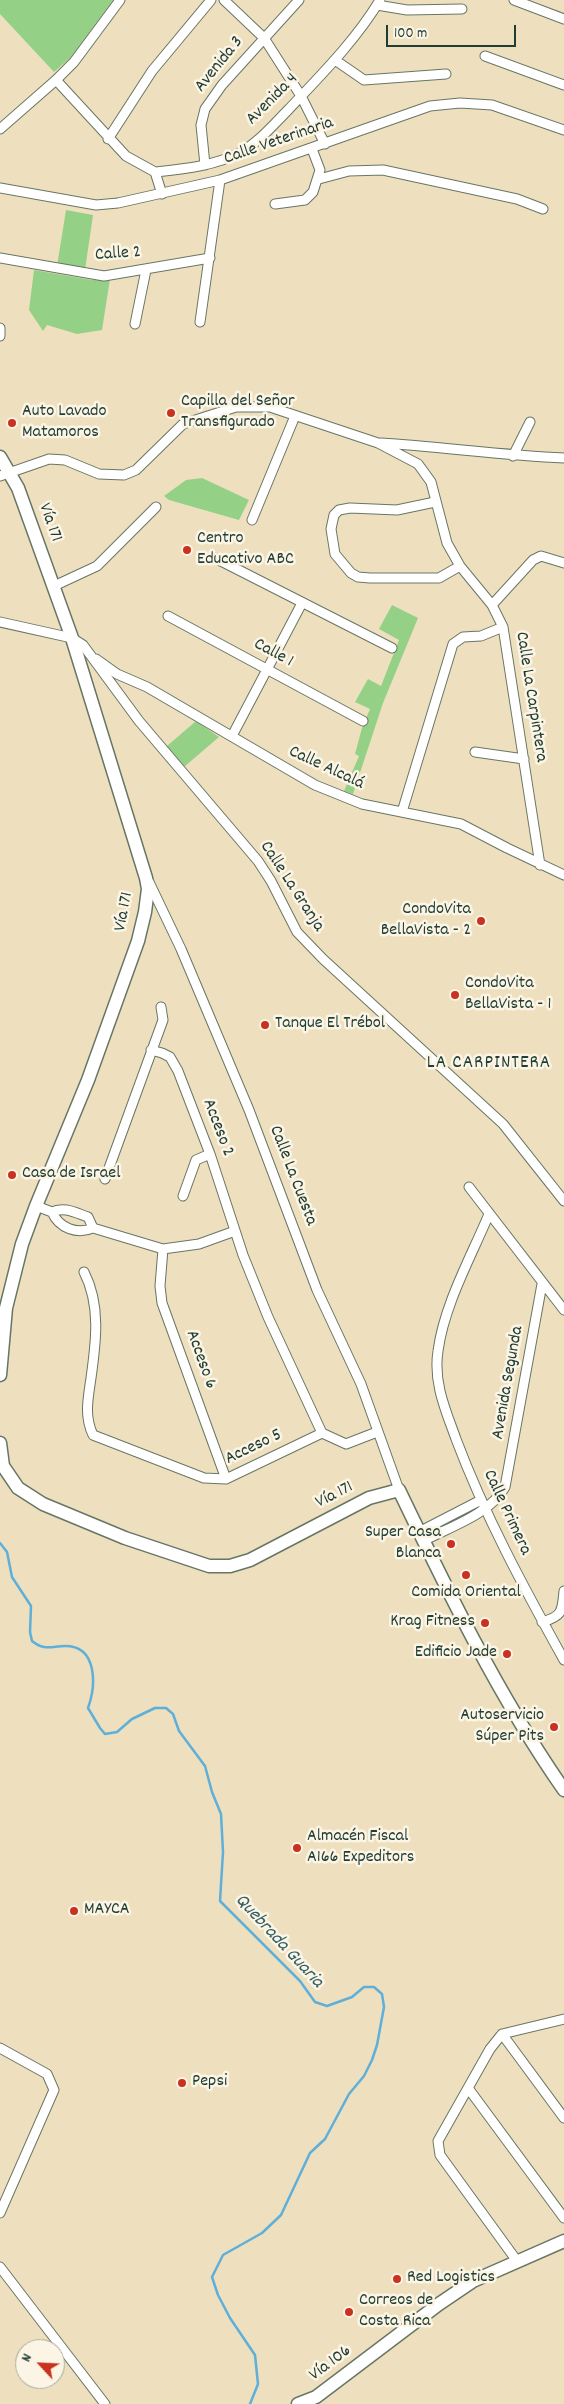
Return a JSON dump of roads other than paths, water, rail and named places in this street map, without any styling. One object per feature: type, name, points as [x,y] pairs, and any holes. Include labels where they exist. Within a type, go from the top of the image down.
[{"type":"main road","name":"Vía 171","points":[[0,457],[4,474],[18,488],[72,638],[148,889],[138,941],[88,1080],[22,1244],[3,1308],[0,1375]]},
{"type":"main road","name":"Vía 171","points":[[0,1443],[2,1466],[18,1488],[43,1504],[125,1538],[209,1566],[230,1566],[250,1560],[369,1498],[399,1490]]},
{"type":"main road","points":[[399,1490],[452,1600],[534,1747],[564,1790]]},
{"type":"main road","name":"Vía 106","points":[[298,2404],[316,2397],[439,2304],[473,2281],[564,2241]]},
{"type":"street","points":[[0,129],[74,62],[120,0]]},
{"type":"street","points":[[108,139],[152,71],[211,0]]},
{"type":"street","points":[[224,0],[264,38],[301,96],[325,144]]},
{"type":"street","name":"Avenida 3","points":[[205,165],[201,125],[205,109],[222,85],[299,0]]},
{"type":"street","points":[[514,0],[564,19]]},
{"type":"street","points":[[378,2],[407,10],[462,9]]},
{"type":"street","name":"Avenida 4","points":[[155,172],[205,165],[241,152],[265,133],[336,60],[378,2]]},
{"type":"street","points":[[485,56],[564,85]]},
{"type":"street","points":[[336,60],[364,80],[446,74]]},
{"type":"street","points":[[56,80],[108,139],[126,156],[155,172],[162,194]]},
{"type":"street","name":"Calle Veterinaria","points":[[0,188],[96,205],[162,194],[220,180],[430,106],[460,103],[492,104],[564,130]]},
{"type":"street","points":[[276,204],[305,200],[313,192],[319,179],[320,170],[312,149]]},
{"type":"street","points":[[319,179],[349,171],[383,170],[517,199],[543,209]]},
{"type":"street","points":[[200,322],[220,180]]},
{"type":"street","name":"Calle 2","points":[[0,258],[104,276],[210,258]]},
{"type":"street","points":[[135,324],[146,270]]},
{"type":"street","points":[[0,329],[0,336]]},
{"type":"street","name":"Calle La Carpintera","points":[[4,474],[49,460],[65,460],[99,474],[124,475],[136,470],[183,424],[236,407],[270,407],[378,443],[418,464],[431,482],[447,543],[460,566],[492,605],[503,627],[540,865]]},
{"type":"street","points":[[252,520],[296,416]]},
{"type":"street","points":[[513,456],[530,422]]},
{"type":"street","points":[[378,443],[444,447],[513,456],[564,458]]},
{"type":"street","points":[[435,502],[397,510],[350,508],[339,510],[334,515],[331,529],[332,546],[335,554],[351,573],[358,577],[426,580],[439,578],[460,566]]},
{"type":"street","points":[[54,586],[84,574],[96,566],[156,507]]},
{"type":"street","points":[[492,605],[533,560],[540,556],[564,563]]},
{"type":"street","points":[[215,558],[392,648]]},
{"type":"street","points":[[232,736],[302,603]]},
{"type":"street","name":"Calle 1","points":[[168,616],[364,721]]},
{"type":"street","points":[[0,622],[72,638]]},
{"type":"street","points":[[402,812],[453,644],[463,638],[481,636],[503,627]]},
{"type":"street","name":"Calle La Granja","points":[[72,638],[90,655],[139,722],[258,861],[271,881],[297,932],[323,959],[503,1124],[564,1201]]},
{"type":"street","name":"Calle Alcalá","points":[[90,655],[116,674],[133,680],[322,788],[362,804],[461,824],[540,865],[564,875]]},
{"type":"street","points":[[119,694],[122,686],[133,680]]},
{"type":"street","points":[[475,752],[524,759]]},
{"type":"street","name":"Calle La Cuesta","points":[[146,878],[157,896],[181,949],[249,1110],[317,1290],[361,1384],[399,1490]]},
{"type":"street","points":[[105,1179],[163,1020],[161,1007]]},
{"type":"street","name":"Acceso 2","points":[[151,1050],[170,1057],[175,1065],[210,1154],[235,1231]]},
{"type":"street","points":[[183,1196],[196,1160],[210,1154]]},
{"type":"street","points":[[469,1187],[542,1284],[564,1310]]},
{"type":"street","points":[[36,1206],[52,1212],[56,1220],[70,1229],[84,1232],[93,1228],[163,1250],[199,1244],[235,1231],[268,1317],[322,1433],[346,1444],[377,1432]]},
{"type":"street","points":[[52,1212],[59,1208],[88,1217],[93,1228]]},
{"type":"street","name":"Calle Primera","points":[[489,1214],[442,1328],[437,1353],[437,1372],[442,1399],[483,1505],[542,1622],[564,1660]]},
{"type":"street","name":"Acceso 6","points":[[163,1250],[160,1286],[162,1303],[226,1479]]},
{"type":"street","name":"Acceso 5","points":[[84,1272],[93,1290],[96,1306],[93,1364],[86,1413],[87,1422],[93,1435],[101,1440],[204,1478],[226,1479],[322,1433]]},
{"type":"street","name":"Avenida Segunda","points":[[421,1536],[499,1498],[509,1475],[542,1284]]},
{"type":"street","points":[[542,1622],[555,1618],[562,1611],[564,1591]]},
{"type":"street","points":[[517,2261],[440,2155],[438,2141],[490,2049],[502,2034],[564,2018]]},
{"type":"street","points":[[502,2034],[564,2118]]},
{"type":"street","points":[[0,2048],[47,2074],[54,2090],[0,2213]]},
{"type":"street","points":[[468,2088],[564,2218]]},
{"type":"street","points":[[0,2267],[105,2404]]},
{"type":"waterway","name":"Quebrada Guaria","points":[[0,1543],[7,1552],[12,1577],[31,1606],[30,1632],[32,1641],[44,1647],[65,1646],[76,1648],[84,1653],[89,1660],[93,1679],[88,1708],[105,1734],[117,1732],[132,1719],[155,1708],[166,1708],[173,1714],[179,1731],[205,1766],[212,1792],[221,1814],[223,1852],[220,1901],[300,1981],[315,2002],[327,2006],[352,1997],[364,1987],[374,1987],[382,1994],[384,2007],[377,2045],[372,2060],[364,2076],[349,2094],[325,2139],[310,2153],[281,2215],[262,2233],[223,2255],[212,2277],[218,2295],[230,2318],[255,2355],[258,2384],[250,2404]]},
{"type":"place","name":"Capilla del Señor Transfigurado","points":[[171,413]]},
{"type":"place","name":"Auto Lavado Matamoros","points":[[12,423]]},
{"type":"place","name":"Centro Educativo ABC","points":[[187,550]]},
{"type":"place","name":"CondoVita BellaVista - 2","points":[[481,921]]},
{"type":"place","name":"CondoVita BellaVista - 1","points":[[455,995]]},
{"type":"place","name":"Tanque El Trébol","points":[[265,1025]]},
{"type":"place","name":"Casa de Israel","points":[[12,1175]]},
{"type":"place","name":"Super Casa Blanca","points":[[451,1544]]},
{"type":"place","name":"Comida Oriental","points":[[466,1575]]},
{"type":"place","name":"Krag Fitness","points":[[485,1623]]},
{"type":"place","name":"Edificio Jade","points":[[507,1654]]},
{"type":"place","name":"Autoservicio Súper Pits","points":[[554,1727]]},
{"type":"place","name":"Almacén Fiscal A166 Expeditors","points":[[297,1848]]},
{"type":"place","name":"MAYCA","points":[[74,1911]]},
{"type":"place","name":"Pepsi","points":[[182,2083]]},
{"type":"place","name":"Red Logistics","points":[[397,2279]]},
{"type":"place","name":"Correos de Costa Rica","points":[[349,2312]]},
{"type":"district","name":"LA CARPINTERA","points":[[489,1064]]}]
